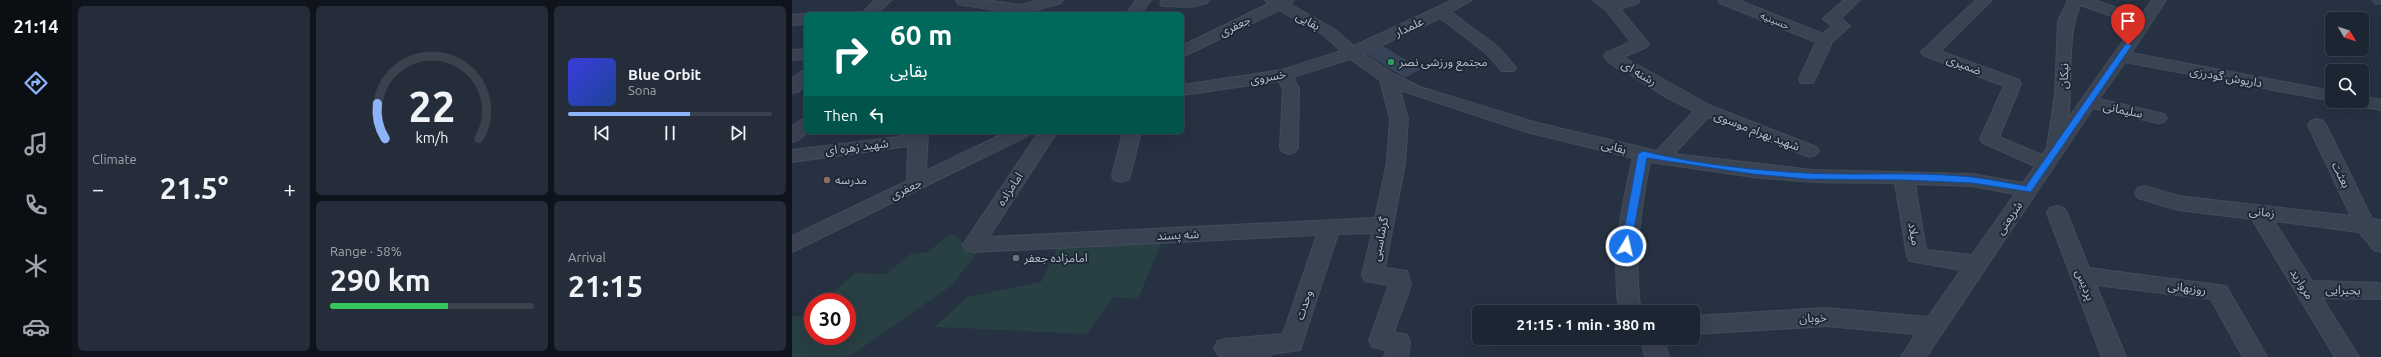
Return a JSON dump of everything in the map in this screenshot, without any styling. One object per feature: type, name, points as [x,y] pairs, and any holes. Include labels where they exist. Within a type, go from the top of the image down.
[{"type":"street","points":[[870,12],[884,0]]},
{"type":"street","points":[[964,0],[963,1],[1021,12],[1056,0]]},
{"type":"street","points":[[1131,12],[1144,0]]},
{"type":"street","points":[[1167,3],[1191,3],[1202,0]]},
{"type":"street","name":"علمدار","points":[[1352,53],[1465,0]]},
{"type":"street","points":[[1605,4],[1633,0]]},
{"type":"street","name":"حسینیه","points":[[1725,0],[1825,40]]},
{"type":"street","points":[[1807,79],[1825,40],[1842,26],[1831,19],[1853,0]]},
{"type":"street","name":"ضمیری","points":[[1985,0],[1929,52],[2012,84],[1989,139],[2049,159]]},
{"type":"street","name":"نیکان","points":[[2049,159],[2063,94],[2066,21],[2075,0]]},
{"type":"street","points":[[2080,0],[2144,22]]},
{"type":"street","name":"شریعتی","points":[[1913,357],[2159,0]]},
{"type":"street","name":"جعفری","points":[[1184,51],[1279,1]]},
{"type":"street","name":"بقایی","points":[[1279,1],[1329,32],[1352,53],[1388,78],[1414,91],[1447,103],[1533,128],[1652,156],[1806,176],[1904,177],[1972,180],[2028,190]]},
{"type":"street","name":"رشنه ای","points":[[1605,4],[1641,44],[1612,56],[1626,67],[1630,66],[1670,92],[1704,110]]},
{"type":"street","points":[[1442,12],[1492,50],[1508,68]]},
{"type":"street","points":[[792,20],[804,19]]},
{"type":"street","name":"خسروی","points":[[1184,90],[1284,75],[1352,53]]},
{"type":"street","points":[[792,54],[804,54]]},
{"type":"street","name":"داریوش گودرزی","points":[[2120,56],[2325,95]]},
{"type":"street","points":[[1284,75],[1291,90],[1290,148]]},
{"type":"street","points":[[792,88],[804,77]]},
{"type":"street","name":"گرشاسبی","points":[[1388,78],[1399,119],[1396,163],[1382,225],[1373,276],[1399,277],[1400,285],[1380,340],[1400,342],[1396,357]]},
{"type":"street","name":"سلیمانی","points":[[2088,102],[2158,118]]},
{"type":"street","points":[[2369,103],[2381,105]]},
{"type":"street","points":[[1629,305],[1625,288],[1626,246],[1652,156],[1704,110]]},
{"type":"street","name":"شهید بهرام موسوی","points":[[1704,110],[1810,152]]},
{"type":"street","name":"بعثت","points":[[2316,125],[2373,226]]},
{"type":"street","points":[[792,136],[804,126]]},
{"type":"street","name":"شهید زهره ای","points":[[792,156],[903,142],[916,134]]},
{"type":"street","points":[[916,184],[919,134]]},
{"type":"street","name":"جعفری","points":[[792,245],[1017,134]]},
{"type":"street","name":"امامزاده","points":[[973,245],[1047,134]]},
{"type":"street","points":[[1121,176],[1132,134]]},
{"type":"street","name":"میلاد","points":[[1904,177],[1917,256],[1977,264]]},
{"type":"street","name":"زمانی","points":[[2144,194],[2178,202],[2373,226]]},
{"type":"street","name":"مروارید","points":[[2258,212],[2347,357]]},
{"type":"street","name":"پردیس","points":[[2057,213],[2114,357]]},
{"type":"street","name":"شه پسند","points":[[973,245],[1382,225]]},
{"type":"street","points":[[2373,226],[2381,245]]},
{"type":"street","name":"وحدت","points":[[1260,351],[1292,343],[1330,228]]},
{"type":"street","name":"روزبهانی","points":[[2081,275],[2218,292],[2255,357]]},
{"type":"street","name":"بحیرایی","points":[[2305,289],[2381,292]]},
{"type":"street","name":"خوبان","points":[[1700,325],[1826,317],[1934,327]]},
{"type":"street","points":[[1654,345],[1657,357]]},
{"type":"street","points":[[1226,348],[1260,351]]},
{"type":"green space","points":[[951,233],[977,253],[952,285],[849,357],[792,357],[792,317],[804,315],[804,345],[856,345],[856,293],[832,293],[855,273],[886,274],[911,254],[928,252]]},
{"type":"green space","points":[[1162,241],[1138,299],[1113,297],[1087,334],[935,327],[967,297],[1041,282],[1058,247]]},
{"type":"building","name":"مجتمع ورزشی نصر","points":[[1383,46],[1421,69],[1405,78],[1366,54]]},
{"type":"place","name":"مجتمع ورزشی نصر","points":[[1391,62]]},
{"type":"place","name":"مدرسه","points":[[827,180]]},
{"type":"place","name":"امامزاده جعفر","points":[[1016,258]]},
{"type":"route","points":[[1626,246],[1633,201],[1643,154],[1663,159],[1753,171],[1806,176],[1878,176],[1972,180],[2028,190],[2128,45]]}]
